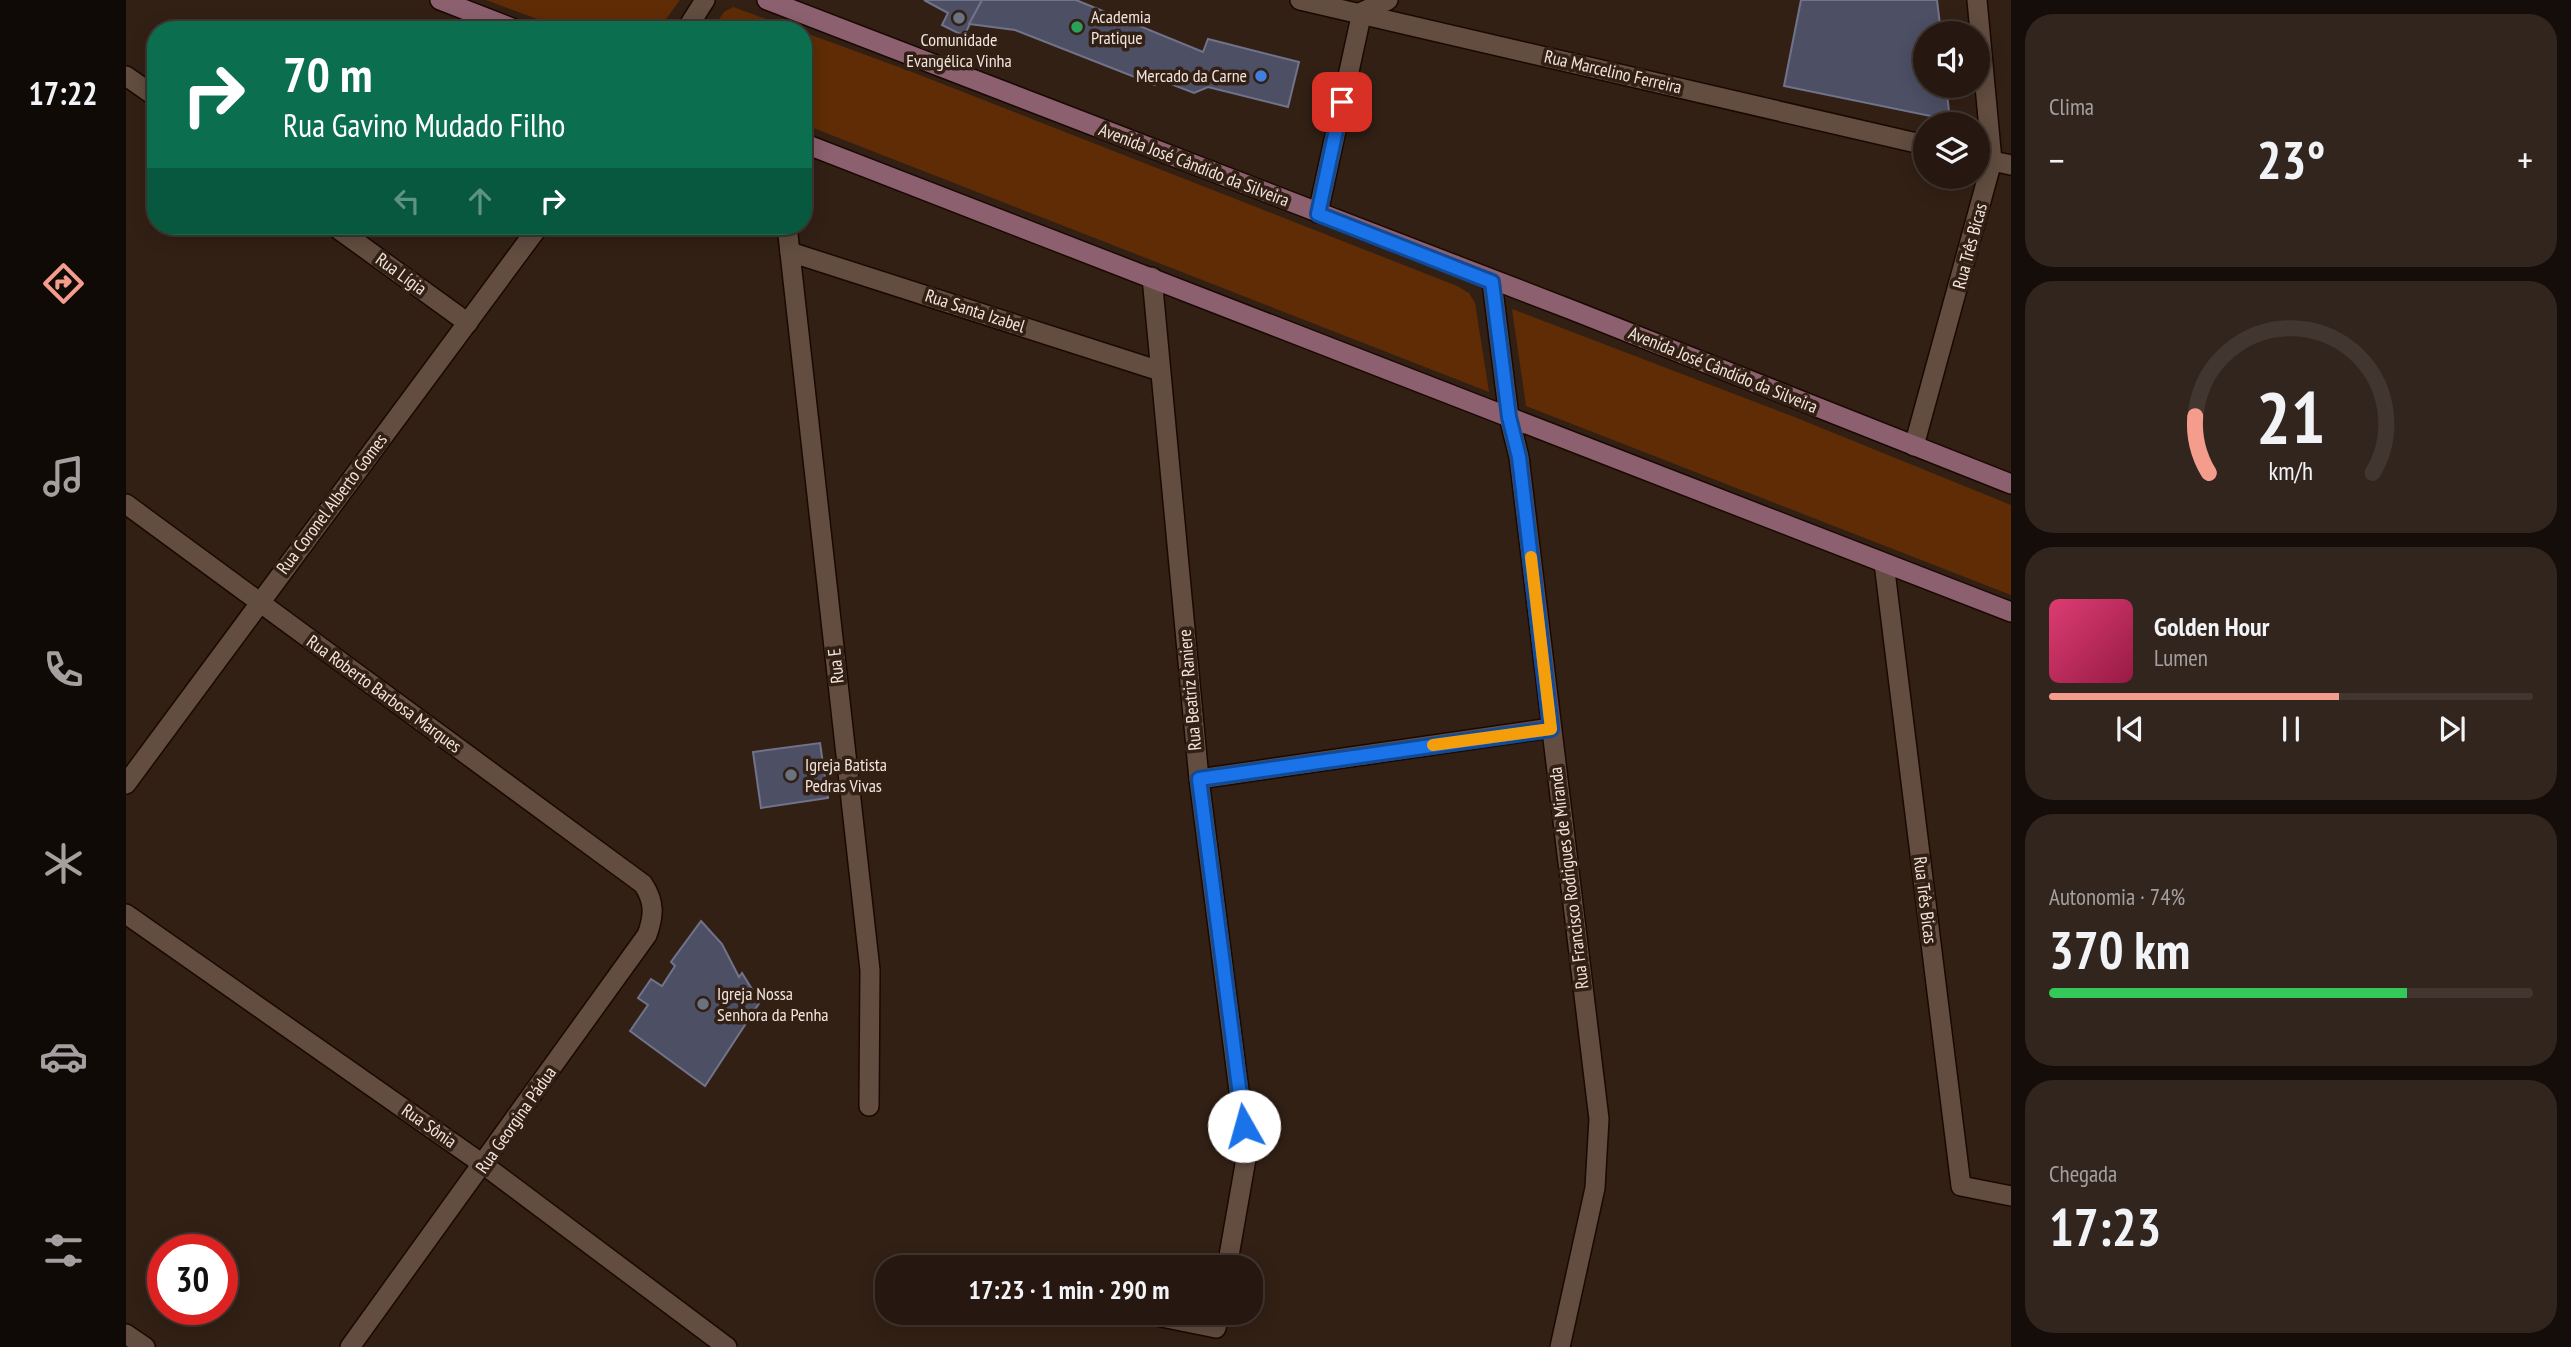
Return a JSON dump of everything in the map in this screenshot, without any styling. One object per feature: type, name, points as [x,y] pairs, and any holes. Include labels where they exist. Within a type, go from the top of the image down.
[{"type":"main road","points":[[440,0],[494,21]]},
{"type":"main road","name":"Avenida José Cândido da Silveira","points":[[767,0],[2011,484]]},
{"type":"main road","points":[[812,146],[2011,612]]},
{"type":"street","points":[[692,21],[705,0]]},
{"type":"street","name":"Rua Marcelino Ferreira","points":[[1300,0],[1362,12],[1913,142]]},
{"type":"street","points":[[1318,214],[1362,12],[1388,0]]},
{"type":"street","name":"Rua Três Bicas","points":[[1914,446],[1994,161],[1977,0]]},
{"type":"street","points":[[126,76],[147,91]]},
{"type":"street","name":"Rua Lígia","points":[[346,235],[468,323]]},
{"type":"street","name":"Rua Coronel Alberto Gomes","points":[[126,784],[258,602],[532,235]]},
{"type":"street","name":"Rua E","points":[[788,235],[870,970],[869,1106]]},
{"type":"street","name":"Rua Santa Izabel","points":[[790,253],[1160,370]]},
{"type":"street","name":"Rua Beatriz Raniere","points":[[1152,277],[1199,779],[1247,1153],[1229,1255]]},
{"type":"street","name":"Rua Francisco Rodrigues de Miranda","points":[[1492,282],[1509,417],[1519,457],[1599,1119],[1595,1188],[1560,1347]]},
{"type":"street","name":"Rua Roberto Barbosa Marques","points":[[126,504],[643,884]]},
{"type":"street","name":"Rua Três Bicas","points":[[1884,563],[1961,1186],[2011,1196]]},
{"type":"street","points":[[1199,779],[1551,729]]},
{"type":"street","name":"Rua Georgina Pádua","points":[[351,1347],[647,935],[653,908],[643,884]]},
{"type":"street","name":"Rua Sônia","points":[[126,914],[484,1165],[727,1347]]},
{"type":"street","points":[[1201,1325],[1216,1328],[1217,1325]]},
{"type":"street","points":[[126,1334],[145,1347]]},
{"type":"shaded area","points":[[486,0],[680,0],[665,21],[543,21]]},
{"type":"shaded area","points":[[733,7],[771,21],[718,21],[724,12]]},
{"type":"shaded area","points":[[812,35],[1457,286],[1469,293],[1475,303],[1489,392],[812,128]]},
{"type":"shaded area","points":[[1512,309],[1792,416],[2011,505],[2011,595],[1526,406]]},
{"type":"building","name":"Comunidade Evangélica Vinha","points":[[924,0],[982,0],[964,36],[942,25],[948,13]]},
{"type":"building","points":[[982,0],[1076,0],[1203,52],[1208,39],[1299,62],[1288,107],[1208,87],[1194,93],[1158,79],[1155,85],[1015,30],[969,24]]},
{"type":"building","points":[[1801,0],[1937,0],[1940,21],[1913,21],[1913,98],[1947,98],[1948,112],[1913,112],[1784,86]]},
{"type":"building","name":"Igreja Batista Pedras Vivas","points":[[820,743],[828,798],[761,808],[753,752]]},
{"type":"building","name":"Igreja Nossa Senhora da Penha","points":[[701,921],[722,944],[739,977],[742,973],[760,1002],[705,1086],[630,1031],[648,1005],[638,998],[651,979],[662,986],[675,966],[671,962]]},
{"type":"slow traffic","points":[[1433,745],[1551,729],[1531,557]]},
{"type":"place","name":"Comunidade Evangélica Vinha","points":[[959,18]]},
{"type":"place","name":"Academia Pratique","points":[[1077,27]]},
{"type":"place","name":"Mercado da Carne","points":[[1261,76]]},
{"type":"place","name":"Igreja Batista Pedras Vivas","points":[[791,775]]},
{"type":"place","name":"Igreja Nossa Senhora da Penha","points":[[703,1004]]},
{"type":"route","points":[[1244,1126],[1199,779],[1551,729],[1519,457],[1509,417],[1492,282],[1318,214],[1342,102]]}]
